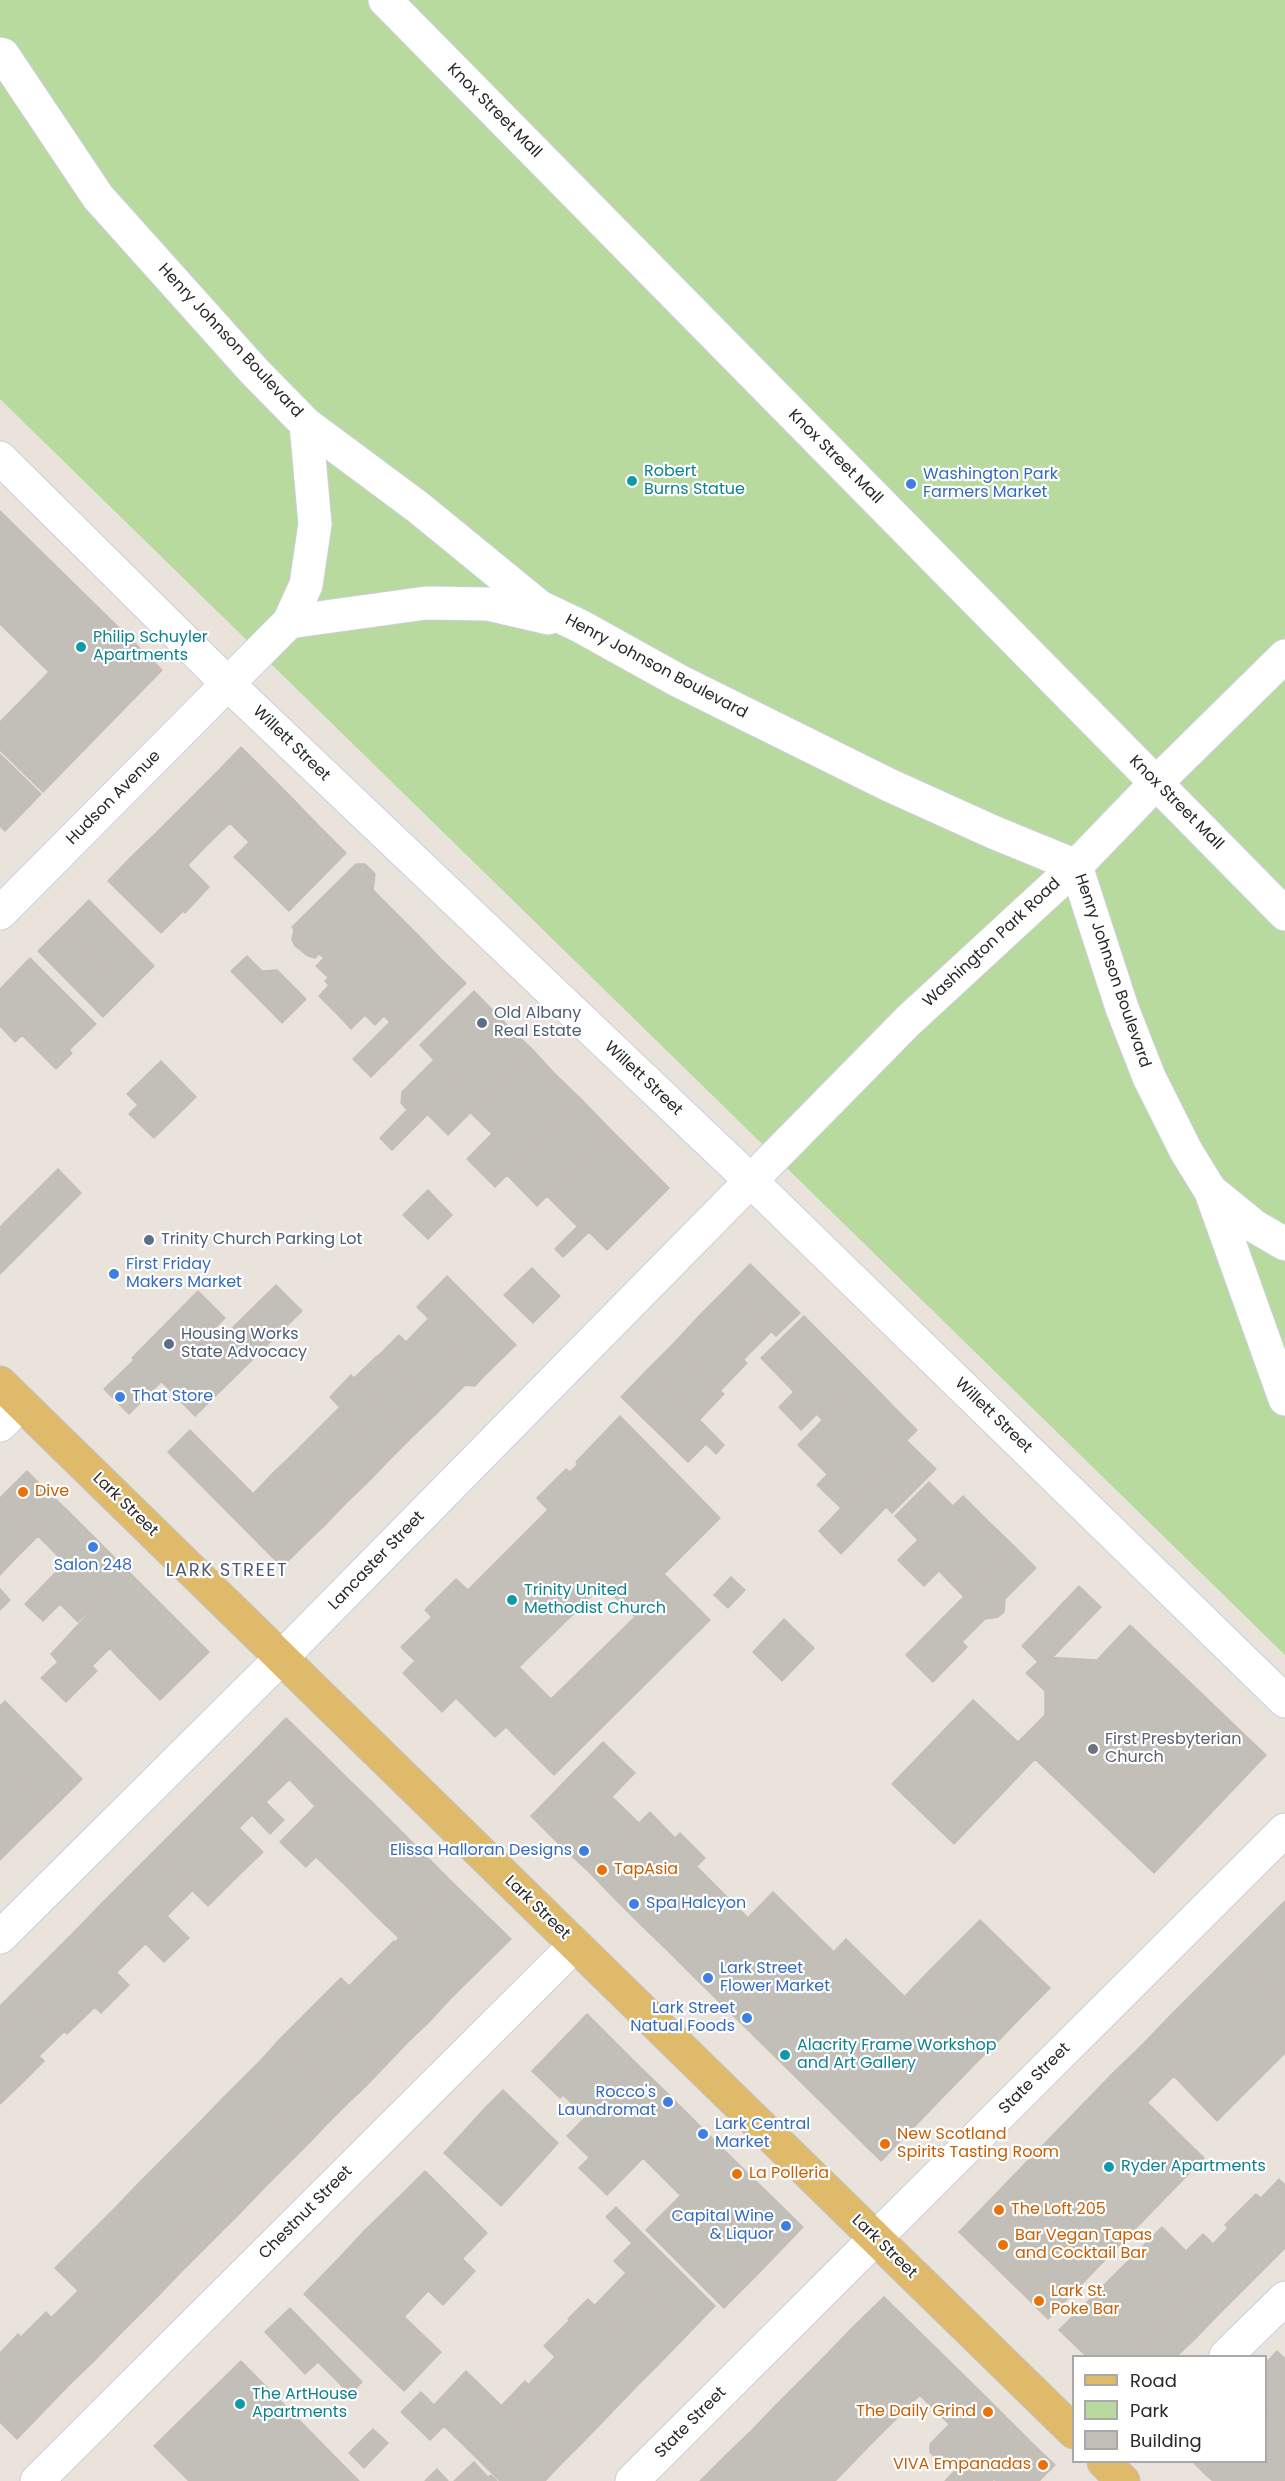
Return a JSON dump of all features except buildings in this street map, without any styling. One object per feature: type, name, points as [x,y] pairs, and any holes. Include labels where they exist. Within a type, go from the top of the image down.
[{"type":"main road","name":"Lark Street","points":[[7,1404],[281,1658],[1072,2430]]},
{"type":"street","name":"Knox Street Mall","points":[[385,0],[1285,914]]},
{"type":"street","name":"Henry Johnson Boulevard","points":[[1,48],[98,197],[254,371],[306,424],[419,508],[540,607],[580,626],[679,681],[889,784],[993,832],[1076,866],[1122,1008],[1149,1077],[1186,1151],[1210,1190],[1254,1227],[1285,1244]]},
{"type":"street","points":[[228,684],[289,622],[306,585],[315,525],[306,424]]},
{"type":"street","name":"Willett Street","points":[[0,458],[228,684],[750,1180],[1285,1701]]},
{"type":"street","points":[[289,622],[426,603],[488,604],[580,626]]},
{"type":"street","name":"Washington Park Road","points":[[750,1180],[908,1021],[1076,866],[1156,783],[1285,656]]},
{"type":"street","name":"Hudson Avenue","points":[[0,913],[228,684]]},
{"type":"street","name":"Lancaster Street","points":[[0,1937],[281,1658],[750,1180]]},
{"type":"street","points":[[1210,1190],[1285,1399]]},
{"type":"street","name":"State Street","points":[[632,2481],[1285,1830]]},
{"type":"street","name":"Chestnut Street","points":[[38,2481],[575,1945]]},
{"type":"street","points":[[1227,2355],[1285,2298]]},
{"type":"green space","points":[[0,0],[1285,0],[1285,1655],[0,399]]},
{"type":"place","name":"Robert Burns Statue","points":[[632,481]]},
{"type":"place","name":"Washington Park Farmers Market","points":[[911,484]]},
{"type":"place","name":"Philip Schuyler Apartments","points":[[81,647]]},
{"type":"place","name":"Old Albany Real Estate","points":[[482,1023]]},
{"type":"place","name":"Trinity Church Parking Lot","points":[[149,1240]]},
{"type":"place","name":"First Friday Makers Market","points":[[114,1274]]},
{"type":"place","name":"Housing Works State Advocacy","points":[[169,1344]]},
{"type":"place","name":"That Store","points":[[120,1397]]},
{"type":"place","name":"Dive","points":[[23,1492]]},
{"type":"place","name":"Salon 248","points":[[93,1547]]},
{"type":"place","name":"Trinity United Methodist Church","points":[[512,1600]]},
{"type":"place","name":"First Presbyterian Church","points":[[1093,1749]]},
{"type":"place","name":"Elissa Halloran Designs","points":[[584,1851]]},
{"type":"place","name":"TapAsia","points":[[602,1870]]},
{"type":"place","name":"Spa Halcyon","points":[[634,1904]]},
{"type":"place","name":"Lark Street Flower Market","points":[[708,1978]]},
{"type":"place","name":"Lark Street Natual Foods","points":[[747,2018]]},
{"type":"place","name":"Alacrity Frame Workshop and Art Gallery","points":[[785,2055]]},
{"type":"place","name":"Rocco's Laundromat","points":[[668,2102]]},
{"type":"place","name":"Lark Central Market","points":[[703,2134]]},
{"type":"place","name":"New Scotland Spirits Tasting Room","points":[[885,2144]]},
{"type":"place","name":"Ryder Apartments","points":[[1109,2167]]},
{"type":"place","name":"La Polleria","points":[[737,2174]]},
{"type":"place","name":"The Loft 205","points":[[999,2210]]},
{"type":"place","name":"Capital Wine & Liquor","points":[[786,2226]]},
{"type":"place","name":"Bar Vegan Tapas and Cocktail Bar","points":[[1003,2245]]},
{"type":"place","name":"Lark St. Poke Bar","points":[[1039,2301]]},
{"type":"place","name":"The ArtHouse Apartments","points":[[240,2404]]},
{"type":"place","name":"The Daily Grind","points":[[988,2412]]},
{"type":"place","name":"VIVA Empanadas","points":[[1043,2465]]},
{"type":"district","name":"LARK STREET","points":[[227,1571]]}]
